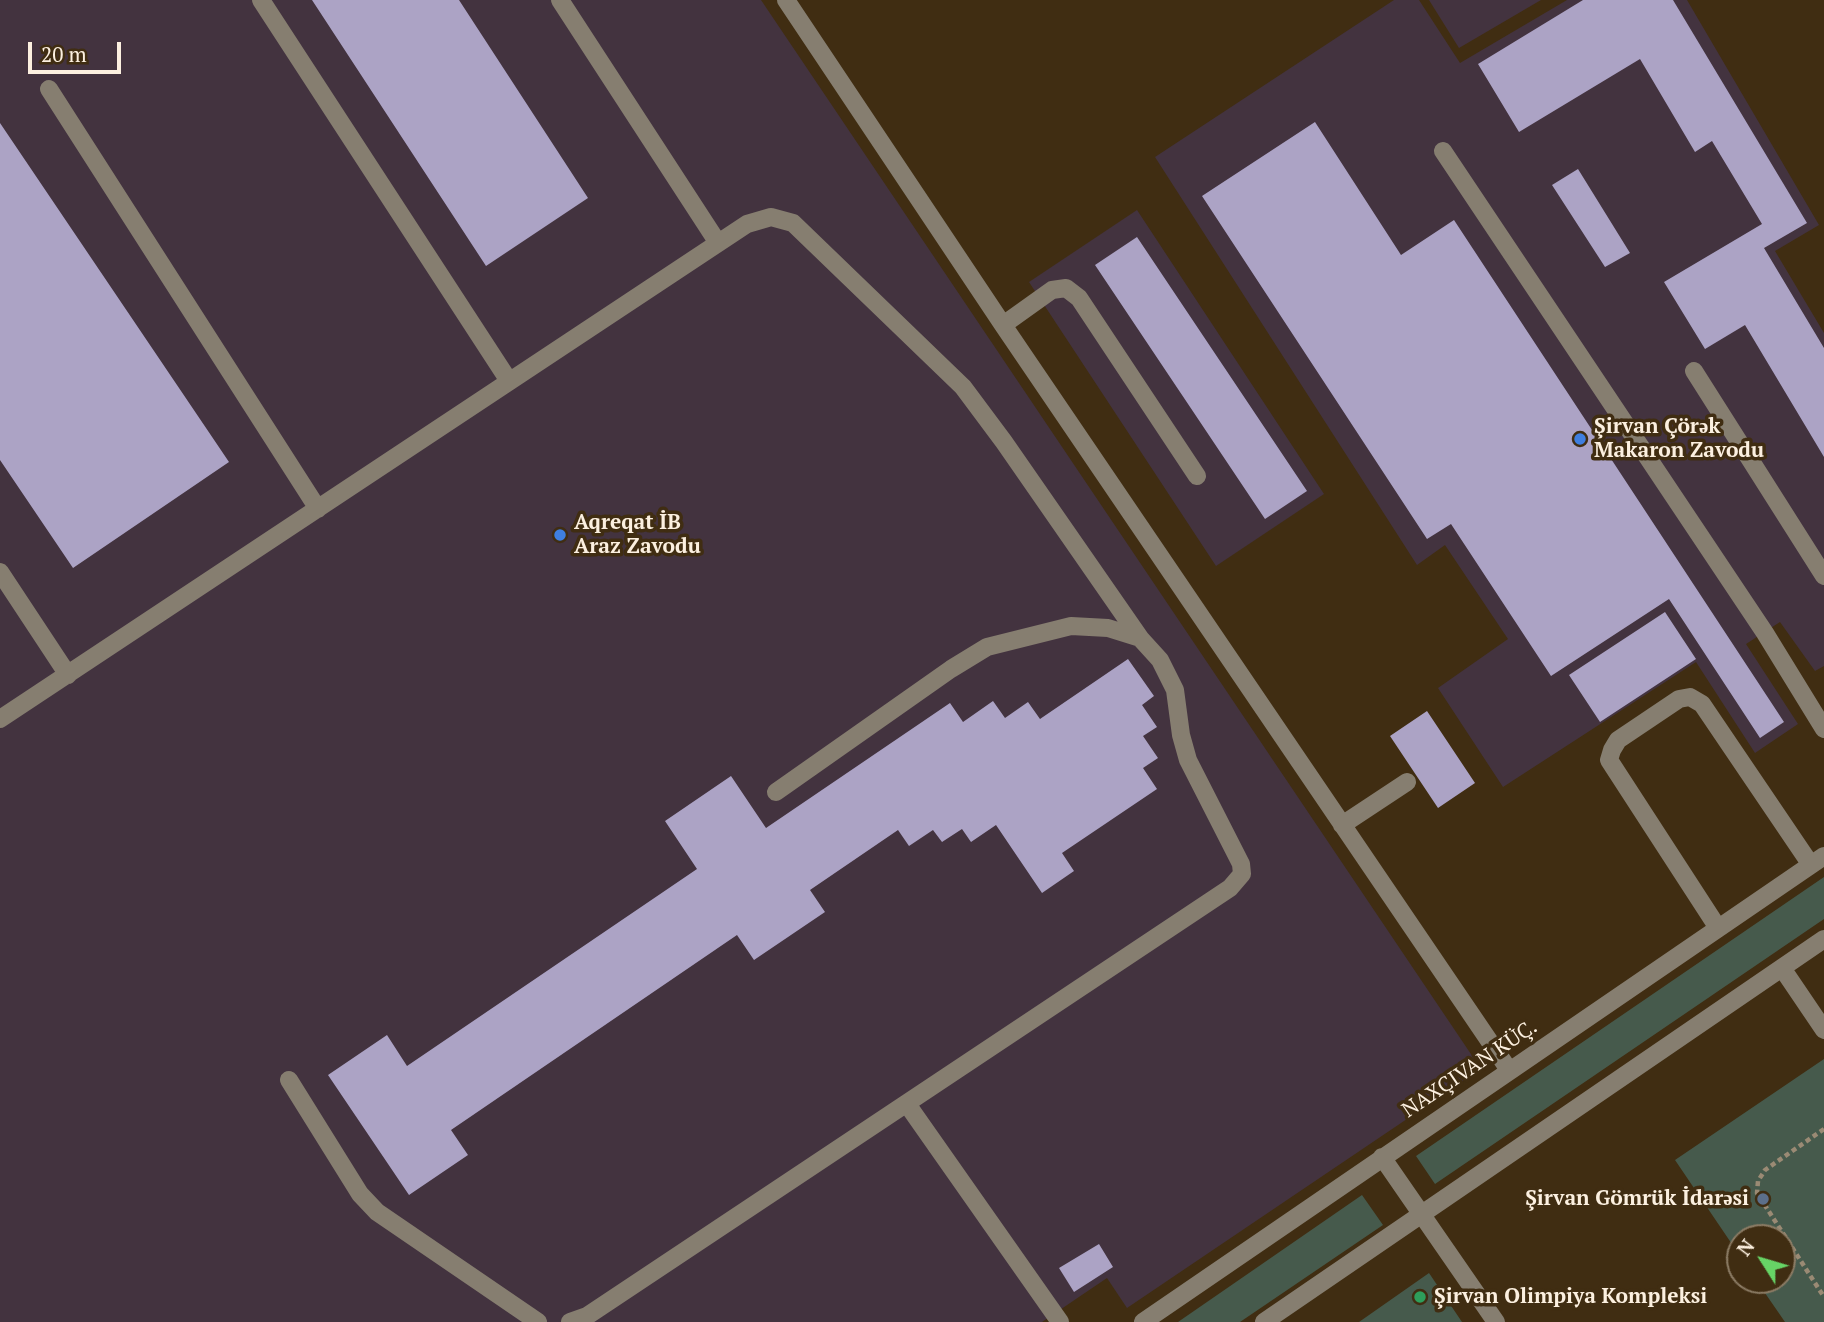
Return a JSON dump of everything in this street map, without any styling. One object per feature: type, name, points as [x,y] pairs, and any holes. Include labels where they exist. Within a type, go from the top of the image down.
[{"type":"street","points":[[261,0],[509,381]]},
{"type":"street","points":[[559,0],[718,243]]},
{"type":"street","points":[[786,0],[1003,326],[1509,1070]]},
{"type":"street","points":[[49,89],[318,509]]},
{"type":"street","points":[[1443,151],[1765,633],[1824,729]]},
{"type":"street","points":[[0,719],[747,224],[771,217],[793,223],[963,387],[1140,638],[1160,660],[1175,690],[1181,735],[1188,760],[1241,864],[1242,874],[1230,888],[907,1104],[587,1317],[570,1322]]},
{"type":"street","points":[[1003,326],[1052,290],[1066,288],[1079,298],[1197,476]]},
{"type":"street","points":[[1694,371],[1824,576]]},
{"type":"street","points":[[0,572],[68,674]]},
{"type":"street","points":[[776,792],[986,647],[1070,626],[1108,628],[1140,638]]},
{"type":"street","points":[[1143,1322],[1817,861],[1702,704],[1690,697],[1679,699],[1619,740],[1609,760],[1718,928]]},
{"type":"street","points":[[1342,825],[1407,782]]},
{"type":"street","points":[[1264,1322],[1824,939]]},
{"type":"street","points":[[1782,968],[1824,1030]]},
{"type":"street","points":[[289,1080],[360,1194],[377,1212],[538,1322]]},
{"type":"street","points":[[907,1104],[1060,1322]]},
{"type":"street","points":[[1382,1157],[1496,1322]]},
{"type":"path","points":[[1824,1129],[1765,1170],[1758,1181],[1757,1193],[1824,1297]]},
{"type":"shaded area","name":"Aqreqat İB Araz Zavodu","points":[[0,0],[761,0],[1481,1069],[1127,1308],[1107,1278],[1042,1322],[0,1322]]},
{"type":"shaded area","name":"Şirvan Çörək Makaron Zavodu","points":[[1394,0],[1419,0],[1460,63],[1567,0],[1687,0],[1819,225],[1775,251],[1824,333],[1824,666],[1815,671],[1780,622],[1746,644],[1798,724],[1755,753],[1696,662],[1503,787],[1438,688],[1508,639],[1445,545],[1417,565],[1155,157]]},
{"type":"shaded area","points":[[1429,0],[1541,0],[1459,48]]},
{"type":"shaded area","points":[[1137,210],[1324,494],[1216,566],[1029,282]]},
{"type":"green space","points":[[1824,877],[1824,919],[1435,1184],[1416,1156]]},
{"type":"green space","name":"Şirvan Gömrük İdarəsi","points":[[1824,1059],[1824,1322],[1785,1322],[1766,1294],[1796,1294],[1796,1224],[1726,1224],[1726,1235],[1675,1160]]},
{"type":"green space","points":[[1362,1195],[1383,1225],[1240,1322],[1178,1322]]},
{"type":"green space","name":"Şirvan Olimpiya Kompleksi","points":[[1429,1273],[1462,1322],[1359,1322]]},
{"type":"building","points":[[312,0],[459,0],[588,198],[486,266]]},
{"type":"building","points":[[1583,0],[1673,0],[1807,223],[1764,248],[1824,348],[1824,457],[1745,325],[1705,349],[1664,282],[1762,224],[1712,141],[1695,152],[1640,59],[1519,132],[1478,64]]},
{"type":"building","points":[[1315,122],[1401,255],[1454,220],[1784,722],[1760,738],[1669,599],[1551,676],[1451,524],[1427,539],[1202,196]]},
{"type":"building","points":[[0,123],[229,462],[73,568],[0,460]]},
{"type":"building","points":[[1578,169],[1630,253],[1605,267],[1552,185]]},
{"type":"building","points":[[1137,237],[1307,491],[1265,519],[1095,265]]},
{"type":"building","points":[[1665,612],[1696,659],[1600,722],[1569,675]]},
{"type":"building","points":[[1128,659],[1154,696],[1142,705],[1157,727],[1143,736],[1158,758],[1143,768],[1157,789],[1062,853],[1074,871],[1042,893],[996,825],[971,842],[962,829],[942,842],[933,830],[909,846],[898,830],[810,890],[825,912],[754,960],[737,935],[451,1130],[468,1155],[409,1195],[328,1075],[387,1035],[407,1066],[697,869],[665,821],[731,776],[766,828],[950,703],[963,722],[993,701],[1005,718],[1028,702],[1040,719]]},
{"type":"building","points":[[1427,711],[1475,783],[1438,808],[1390,736]]},
{"type":"building","points":[[1099,1244],[1113,1267],[1074,1292],[1059,1268]]},
{"type":"place","name":"Şirvan Çörək Makaron Zavodu","points":[[1580,439]]},
{"type":"place","name":"Aqreqat İB Araz Zavodu","points":[[560,535]]},
{"type":"place","name":"Şirvan Gömrük İdarəsi","points":[[1763,1199]]},
{"type":"place","name":"Şirvan Olimpiya Kompleksi","points":[[1420,1297]]}]
